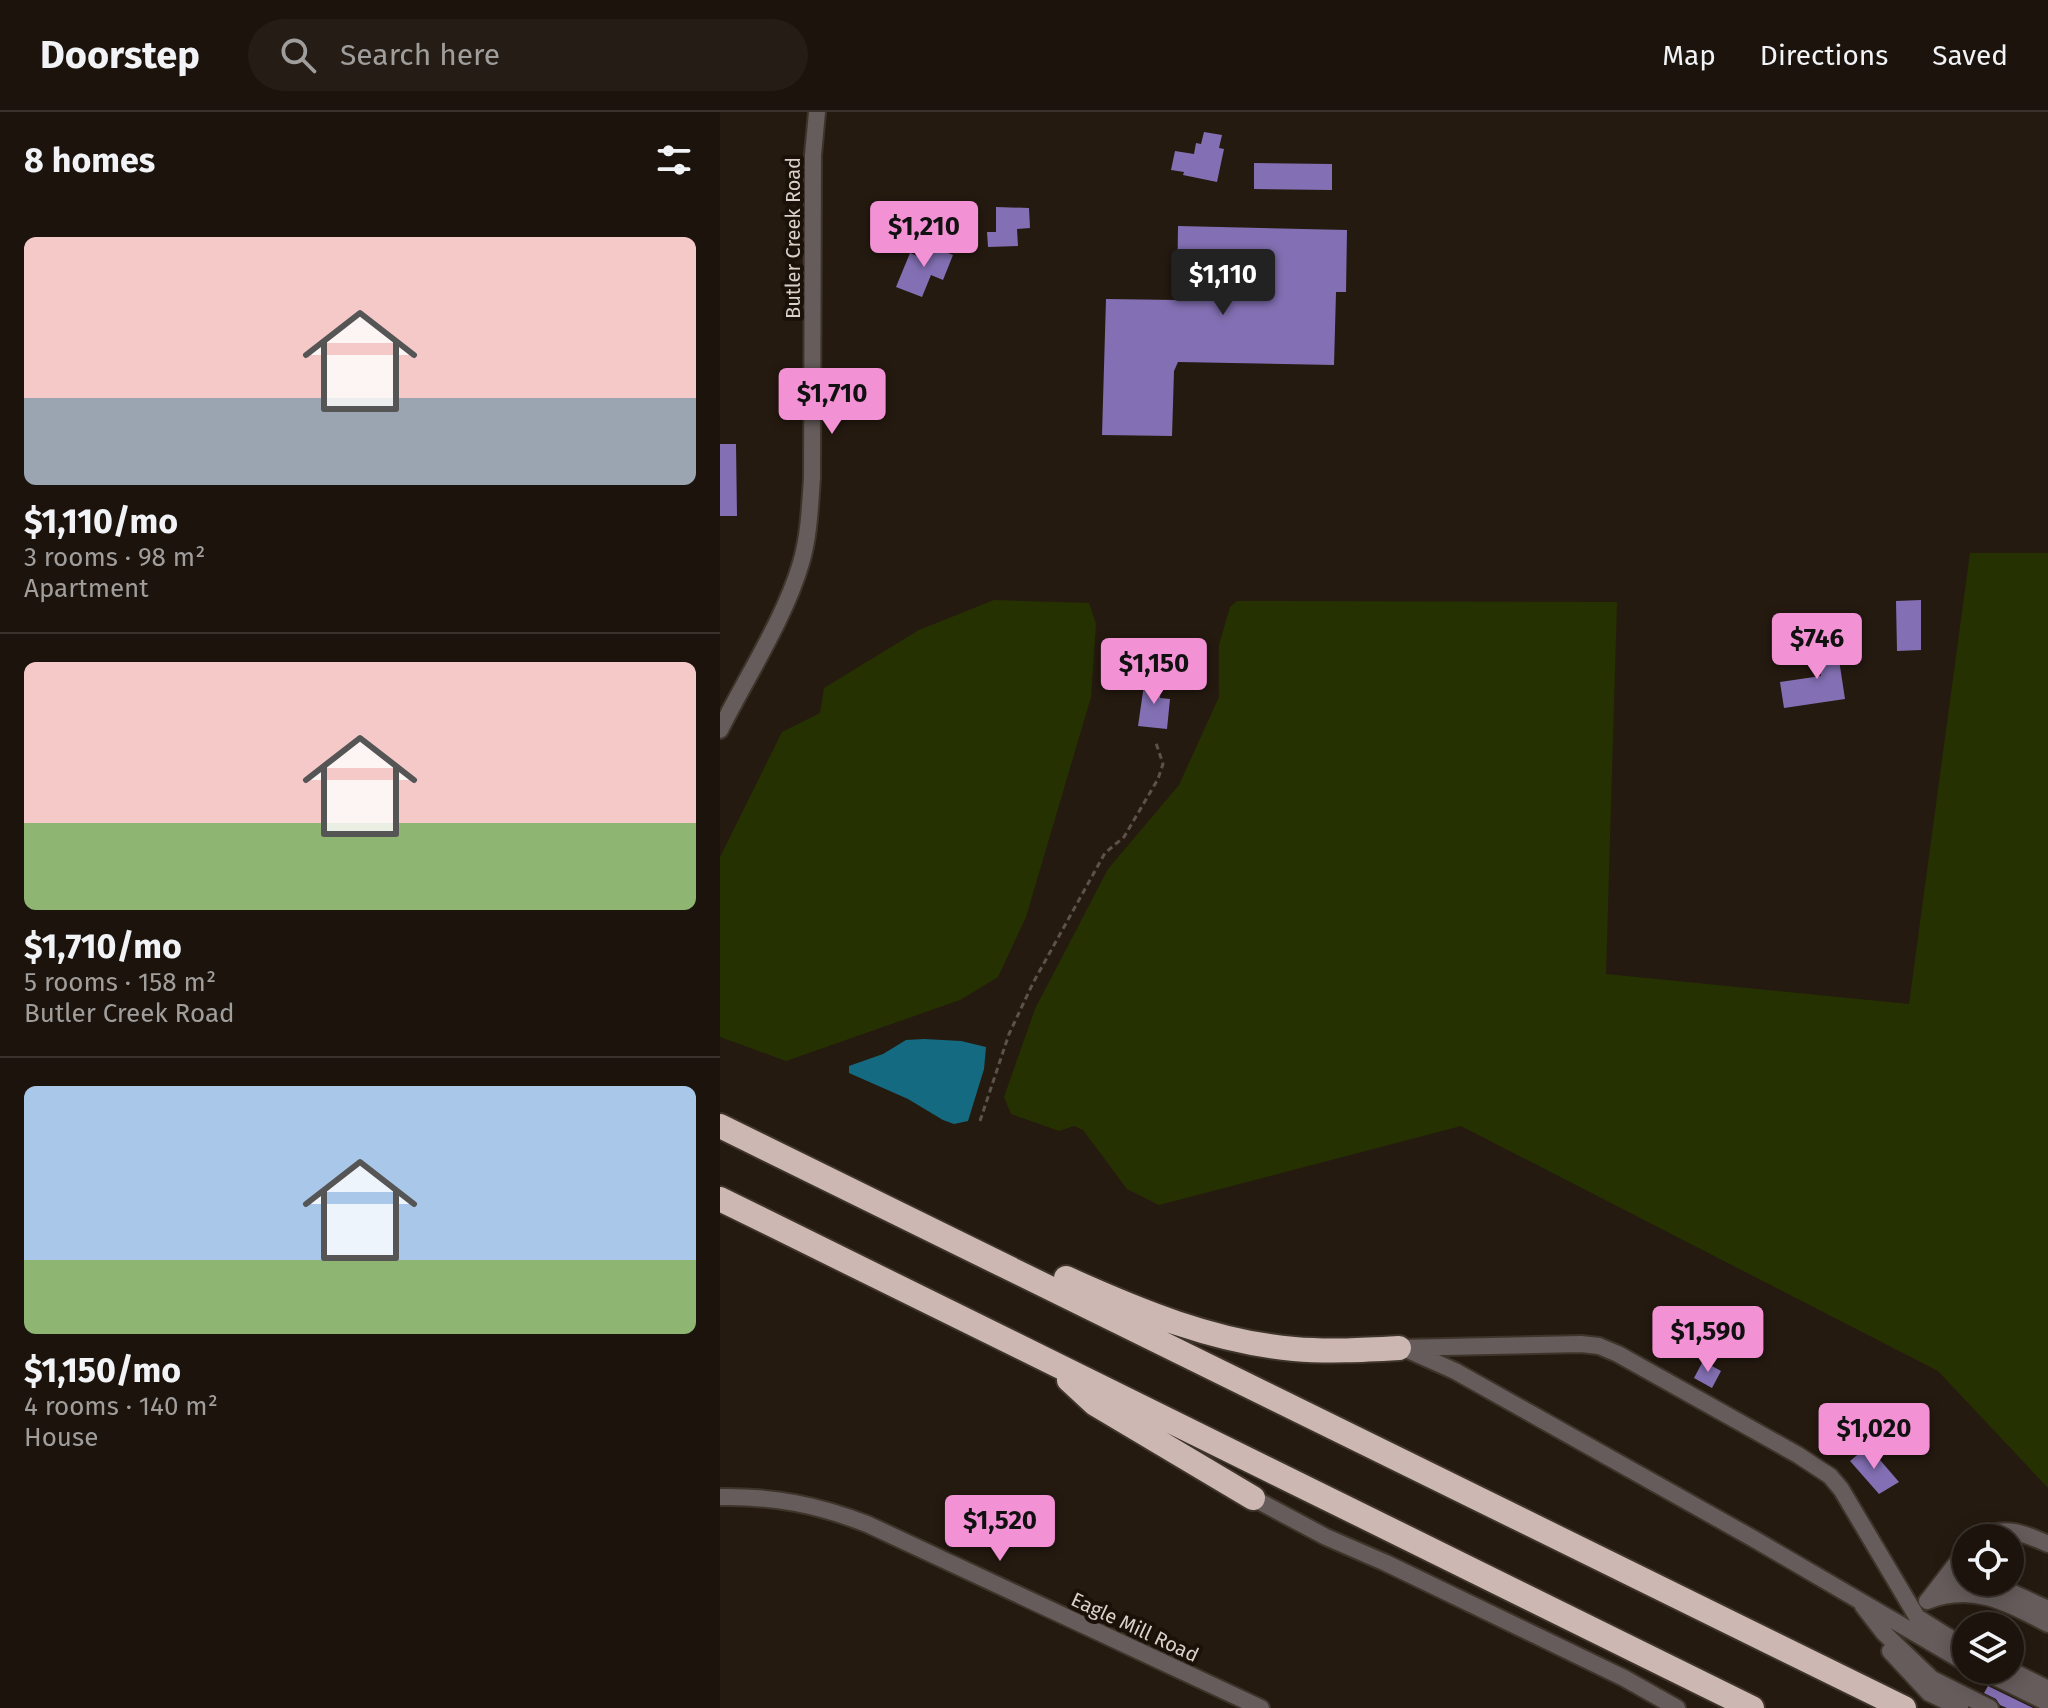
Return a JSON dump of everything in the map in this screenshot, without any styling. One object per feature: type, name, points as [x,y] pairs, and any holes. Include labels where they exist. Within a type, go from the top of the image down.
[{"type":"highway","points":[[720,1126],[1109,1298],[1188,1327],[1294,1349],[1399,1348]]},
{"type":"highway","points":[[720,1126],[1904,1708]]},
{"type":"highway","points":[[720,1199],[1752,1708]]},
{"type":"highway","points":[[1046,1359],[1095,1404],[1253,1498]]},
{"type":"street","name":"Butler Creek Road","points":[[720,730],[783,606],[800,568],[805,545],[812,478],[813,155],[817,112]]},
{"type":"street","points":[[1399,1348],[1581,1344],[1599,1346],[1618,1354],[1830,1476],[1841,1489],[1933,1644]]},
{"type":"street","points":[[1399,1348],[1455,1371],[1854,1596],[1952,1655]]},
{"type":"street","name":"Eagle Mill Road","points":[[720,1497],[790,1500],[867,1524],[1261,1708]]},
{"type":"street","points":[[1253,1498],[1382,1570],[1605,1679],[1675,1707]]},
{"type":"street","points":[[2024,1534],[2048,1544]]},
{"type":"street","points":[[1918,1618],[1927,1601],[1941,1584],[1952,1577]]},
{"type":"street","points":[[2024,1587],[2048,1598]]},
{"type":"street","points":[[1927,1601],[1946,1594],[1967,1593],[2009,1604],[2048,1624]]},
{"type":"street","points":[[1854,1596],[1918,1618],[1952,1639]]},
{"type":"street","points":[[1854,1596],[1879,1638],[1905,1669],[1929,1693],[1960,1708]]},
{"type":"street","points":[[1854,1596],[1884,1633],[1932,1679],[1990,1708]]},
{"type":"street","points":[[2020,1596],[2048,1609]]},
{"type":"street","points":[[2024,1677],[2048,1689]]},
{"type":"street","points":[[2009,1684],[2048,1703]]},
{"type":"path","points":[[980,1121],[1009,1034],[1033,983],[1105,853],[1124,837],[1158,779],[1163,764],[1156,743]]},
{"type":"green space","points":[[1970,553],[2048,553],[2048,1488],[1938,1371],[1461,1126],[1159,1205],[1127,1189],[1083,1130],[1074,1126],[1059,1131],[1011,1114],[1004,1097],[1035,1009],[1108,869],[1179,785],[1219,697],[1219,645],[1230,607],[1237,601],[1617,602],[1606,974],[1909,1004]]},
{"type":"green space","points":[[994,600],[1089,603],[1096,624],[1091,697],[1026,917],[998,977],[960,1000],[786,1061],[720,1037],[720,857],[782,732],[820,713],[824,688],[919,630]]},
{"type":"water","points":[[906,1040],[961,1041],[986,1047],[984,1069],[968,1121],[954,1124],[943,1120],[908,1099],[849,1073],[849,1066],[883,1054]]},
{"type":"building","points":[[1204,132],[1222,135],[1219,148],[1224,149],[1217,182],[1171,170],[1175,151],[1194,154],[1196,143],[1201,144]]},
{"type":"building","points":[[1254,163],[1332,164],[1332,190],[1254,189]]},
{"type":"building","points":[[996,207],[1029,208],[1030,228],[1017,229],[1018,246],[988,247],[987,232],[996,232]]},
{"type":"building","points":[[951,210],[952,226],[915,227],[915,211]]},
{"type":"building","points":[[1178,226],[1347,230],[1346,292],[1336,292],[1334,365],[1178,362],[1174,371],[1172,436],[1102,435],[1106,299],[1177,300]]},
{"type":"building","points":[[922,243],[953,255],[943,280],[931,275],[922,297],[896,287],[910,253],[917,256]]},
{"type":"building","points":[[720,444],[736,444],[737,516],[720,516]]},
{"type":"building","points":[[1921,600],[1921,650],[1897,651],[1896,601]]},
{"type":"building","points":[[1836,640],[1845,699],[1784,708],[1780,682],[1821,676],[1816,643]]},
{"type":"building","points":[[1145,678],[1162,680],[1160,698],[1170,699],[1167,729],[1138,726]]},
{"type":"building","points":[[1703,1361],[1721,1371],[1712,1388],[1694,1378]]},
{"type":"building","points":[[1868,1446],[1899,1482],[1879,1494],[1850,1461]]},
{"type":"building","points":[[1988,1686],[2033,1708],[2000,1705],[1984,1693]]}]
